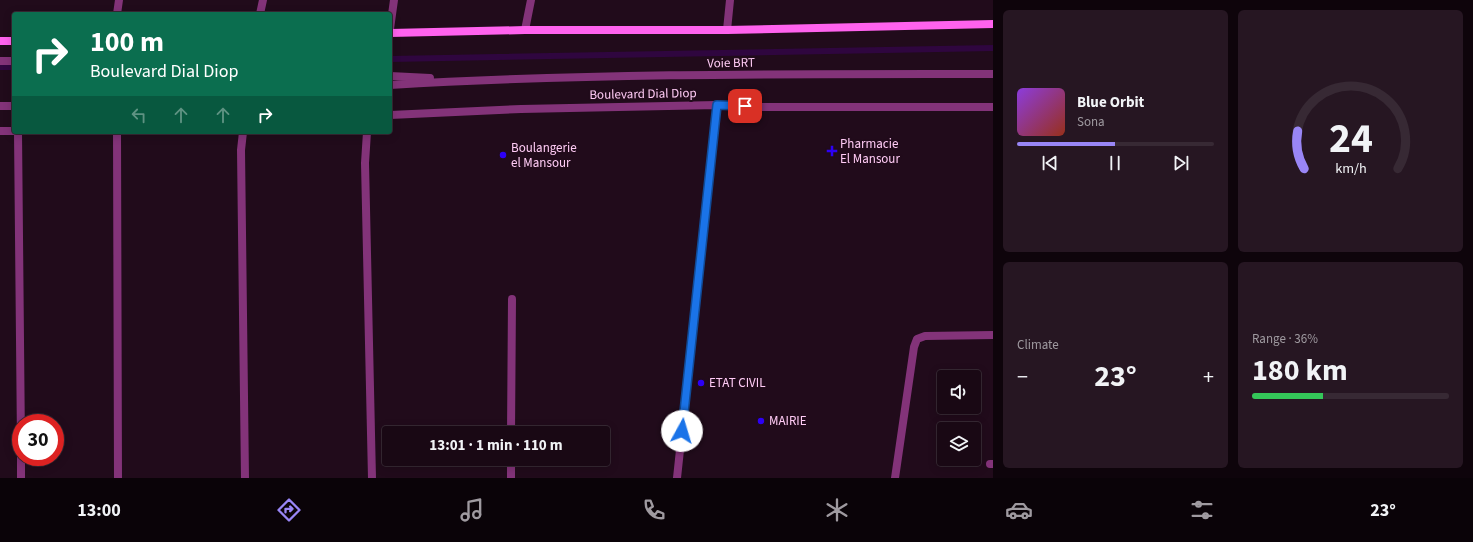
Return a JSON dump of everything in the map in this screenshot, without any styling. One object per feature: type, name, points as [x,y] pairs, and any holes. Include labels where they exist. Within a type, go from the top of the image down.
[{"type":"main road","points":[[392,33],[525,30],[727,30],[993,24]]},
{"type":"main road","points":[[0,41],[12,41]]},
{"type":"street","points":[[117,12],[119,0]]},
{"type":"street","points":[[260,12],[263,0]]},
{"type":"street","points":[[392,14],[394,0]]},
{"type":"street","points":[[525,30],[532,0]]},
{"type":"street","points":[[727,30],[730,0]]},
{"type":"street","points":[[0,61],[12,60]]},
{"type":"street","name":"Voie BRT","points":[[392,85],[470,80],[759,74],[993,74]]},
{"type":"street","name":"Voie BRT","points":[[392,76],[470,80]]},
{"type":"street","points":[[677,478],[717,105]]},
{"type":"street","name":"Boulevard Dial Diop","points":[[392,116],[521,109],[717,105],[759,107],[993,107]]},
{"type":"street","points":[[0,106],[12,106]]},
{"type":"street","points":[[0,131],[12,131]]},
{"type":"street","points":[[18,134],[21,414]]},
{"type":"street","points":[[117,134],[118,478]]},
{"type":"street","points":[[243,134],[241,150],[245,478]]},
{"type":"street","points":[[367,134],[365,163],[372,478]]},
{"type":"street","points":[[511,426],[512,299]]},
{"type":"street","points":[[895,478],[914,347],[917,339],[925,336],[993,334]]},
{"type":"street","points":[[21,466],[21,478]]},
{"type":"street","points":[[511,466],[511,478]]},
{"type":"waterway","points":[[392,59],[993,48]]},
{"type":"waterway","points":[[0,67],[12,67]]},
{"type":"place","name":"Pharmacie El Mansour","points":[[832,151]]},
{"type":"place","name":"Boulangerie el Mansour","points":[[503,155]]},
{"type":"place","name":"ETAT CIVIL","points":[[701,383]]},
{"type":"place","name":"MAIRIE","points":[[761,421]]},
{"type":"route","points":[[682,431],[717,105],[745,106]]}]
